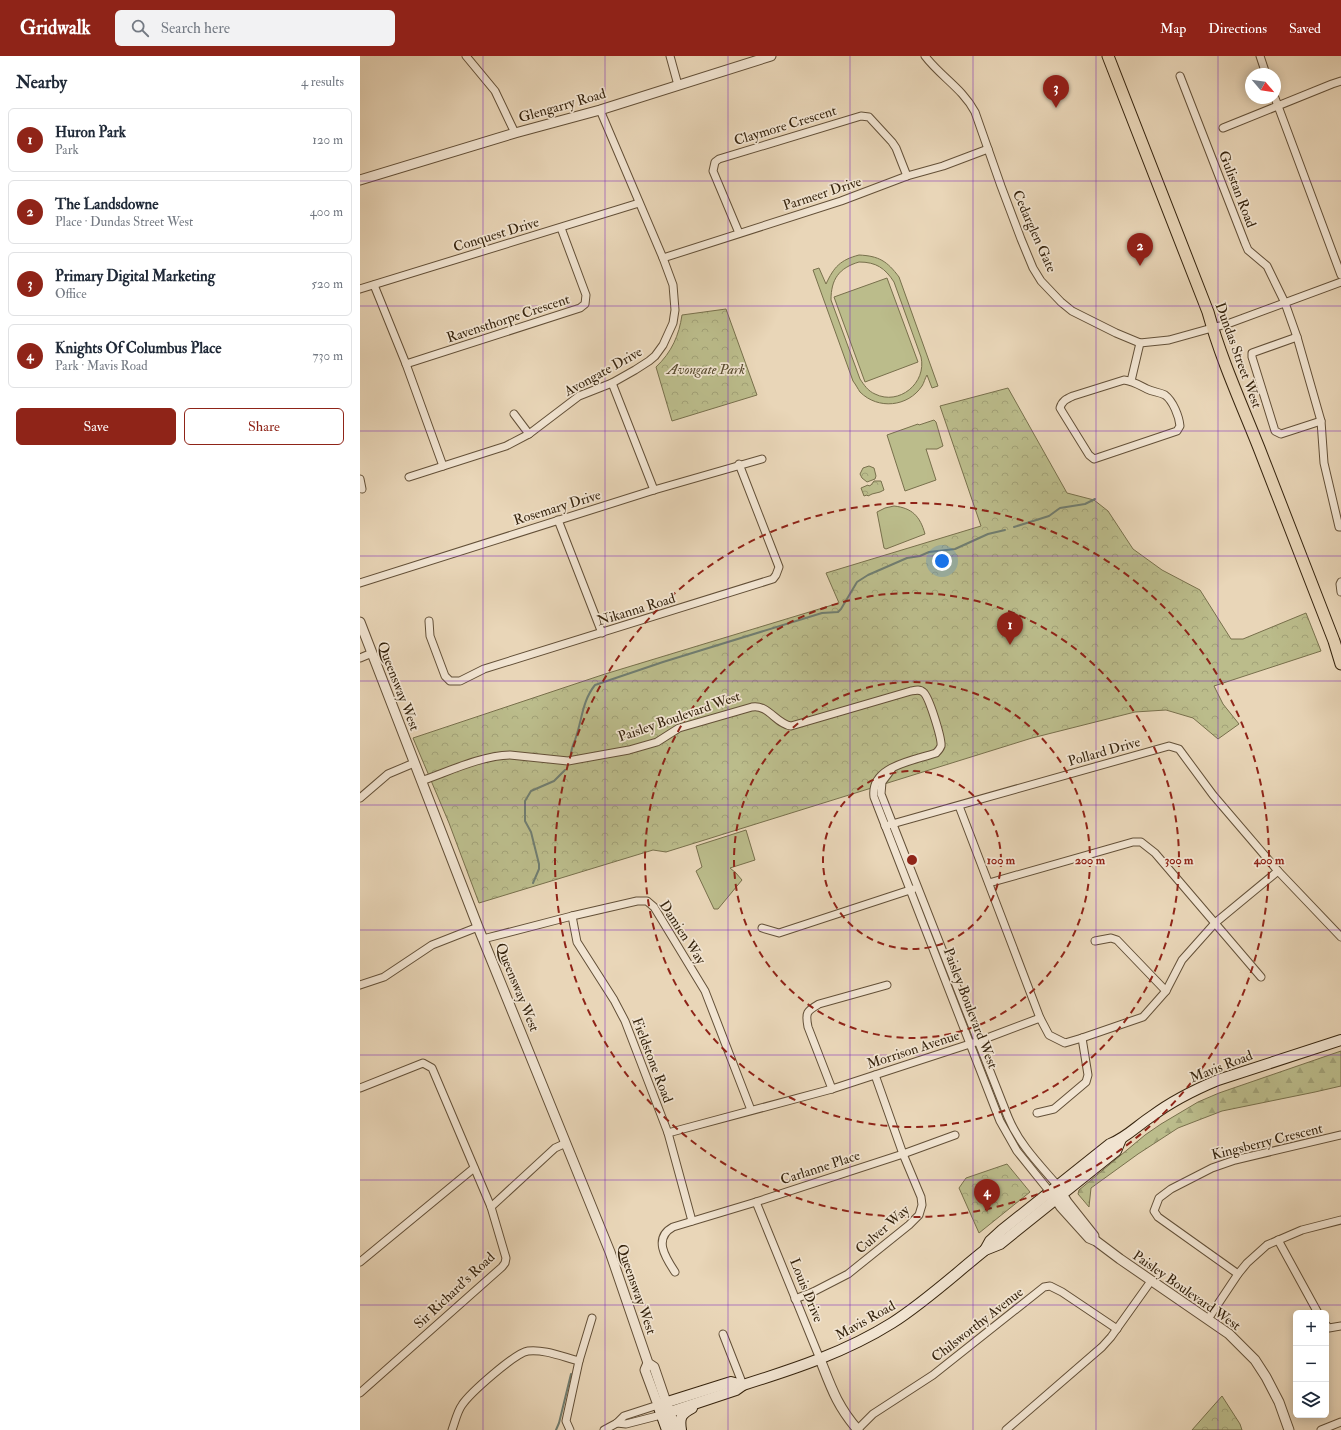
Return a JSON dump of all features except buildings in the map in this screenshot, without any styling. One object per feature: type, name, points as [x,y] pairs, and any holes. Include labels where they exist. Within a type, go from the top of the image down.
[{"type":"main road","name":"Dundas Street West","points":[[1108,56],[1208,312],[1218,347],[1244,415],[1316,594],[1340,659]]},
{"type":"main road","name":"Mavis Road","points":[[665,1414],[736,1390],[743,1385],[820,1359],[850,1346],[892,1323],[985,1250],[1000,1244],[1110,1144],[1121,1140],[1161,1109],[1200,1087],[1218,1080],[1341,1040]]},
{"type":"main road","name":"Mavis Road","points":[[662,1403],[730,1382],[743,1385]]},
{"type":"main road","points":[[681,1430],[680,1421],[682,1415],[704,1401]]},
{"type":"main road","name":"Queensway West","points":[[662,1403],[667,1430]]},
{"type":"main road","name":"Queensway West","points":[[665,1414],[676,1430]]},
{"type":"street","points":[[466,56],[495,91],[514,133]]},
{"type":"street","points":[[670,56],[678,84]]},
{"type":"street","name":"Glengarry Road","points":[[360,180],[514,133],[600,110],[678,84],[771,56]]},
{"type":"street","name":"Cedarglen Gate","points":[[925,56],[934,68],[969,100],[975,112],[1033,268],[1041,281],[1072,311],[1116,333],[1140,342],[1169,340],[1213,328],[1341,282]]},
{"type":"street","points":[[1260,56],[1264,68]]},
{"type":"street","name":"Gulistan Road","points":[[1180,76],[1244,243],[1248,250],[1267,266],[1285,303],[1297,337],[1321,421],[1324,463],[1339,527],[1341,527]]},
{"type":"street","points":[[1223,128],[1341,81]]},
{"type":"street","points":[[1277,106],[1341,275]]},
{"type":"street","name":"Avongate Drive","points":[[409,477],[506,446],[529,434],[579,396],[612,383],[635,370],[655,356],[672,329],[675,310],[674,293],[663,258],[600,110]]},
{"type":"street","name":"Claymore Crescent","points":[[739,233],[713,170],[715,162],[719,159],[861,116],[869,118],[892,142],[896,148],[906,176]]},
{"type":"street","name":"Parmeer Drive","points":[[663,258],[841,201],[906,176],[943,166],[988,150]]},
{"type":"street","name":"Conquest Drive","points":[[360,289],[639,203]]},
{"type":"street","name":"Ravensthorpe Crescent","points":[[406,364],[580,308],[585,304],[586,295],[561,228]]},
{"type":"street","points":[[374,285],[406,364],[443,466]]},
{"type":"street","points":[[1297,337],[1252,353],[1252,357],[1276,431],[1281,434],[1321,421]]},
{"type":"street","points":[[1131,380],[1140,342]]},
{"type":"street","points":[[1124,380],[1131,380],[1149,390],[1165,395],[1169,399],[1179,418],[1180,426],[1177,431],[1094,459],[1089,455],[1060,408],[1061,403],[1065,399],[1104,385],[1124,380]]},
{"type":"street","points":[[612,383],[654,490]]},
{"type":"street","points":[[514,414],[529,434]]},
{"type":"street","name":"Rosemary Drive","points":[[360,583],[654,490],[740,464],[762,459]]},
{"type":"street","name":"Nikanna Road","points":[[429,621],[430,636],[445,676],[450,681],[454,682],[460,681],[484,669],[587,636],[602,633],[773,580],[779,567],[740,464]]},
{"type":"street","points":[[360,479],[362,489]]},
{"type":"street","points":[[558,520],[602,633]]},
{"type":"street","points":[[1341,582],[1341,592]]},
{"type":"street","name":"Queensway West","points":[[360,622],[478,927],[610,1252],[648,1363],[645,1370],[662,1403]]},
{"type":"street","points":[[360,658],[372,653]]},
{"type":"street","name":"Paisley Boulevard West","points":[[421,781],[460,767],[502,755],[568,761],[629,750],[656,742],[679,728],[752,706],[761,708],[785,725],[791,726],[911,690],[919,690],[924,693],[928,699],[941,745],[936,753],[893,768],[880,775],[876,780],[873,789],[874,800],[1000,1121],[1017,1152],[1056,1193]]},
{"type":"street","name":"Pollard Drive","points":[[885,826],[1169,746],[1179,749],[1213,795],[1278,871],[1341,937]]},
{"type":"street","points":[[360,798],[388,774],[414,763]]},
{"type":"street","name":"Paisley Boulevard West","points":[[893,768],[882,782],[881,790],[886,807],[1016,1133],[1078,1226],[1089,1238],[1096,1241],[1151,1281],[1229,1334],[1254,1360],[1279,1402],[1289,1430]]},
{"type":"street","points":[[958,806],[1040,1018],[1050,1035],[1065,1043],[1143,1017],[1166,991],[1182,960],[1215,923],[1278,871]]},
{"type":"street","points":[[989,883],[1133,842],[1141,842],[1155,853],[1261,977]]},
{"type":"street","points":[[762,928],[778,932],[918,887]]},
{"type":"street","name":"Damien Way","points":[[483,939],[572,916],[638,901],[647,901],[654,907],[705,991],[751,1110]]},
{"type":"street","name":"Fieldstone Road","points":[[572,916],[577,942],[614,1000],[625,1021],[668,1133],[692,1221]]},
{"type":"street","points":[[360,985],[384,977],[432,945],[478,927]]},
{"type":"street","points":[[1094,941],[1111,938],[1117,940],[1166,991]]},
{"type":"street","points":[[832,1089],[808,1026],[806,1017],[807,1013],[819,1004],[887,985]]},
{"type":"street","name":"Morrison Avenue","points":[[668,1133],[832,1089],[979,1041],[1040,1018]]},
{"type":"street","points":[[1037,1113],[1054,1109],[1086,1082],[1088,1075],[1082,1038]]},
{"type":"street","name":"Sir Richard's Road","points":[[360,1088],[423,1063],[432,1068],[490,1207],[506,1258],[506,1263],[502,1267],[360,1393]]},
{"type":"street","name":"Culver Way","points":[[795,1299],[813,1292],[848,1274],[909,1225],[919,1215],[922,1205],[921,1196],[903,1154],[875,1075]]},
{"type":"street","name":"Carlanne Place","points":[[674,1272],[664,1256],[663,1234],[673,1227],[756,1202],[903,1154],[955,1135]]},
{"type":"street","name":"Kingsberry Crescent","points":[[1238,1274],[1158,1217],[1154,1211],[1159,1198],[1171,1188],[1191,1177],[1235,1160],[1341,1135]]},
{"type":"street","points":[[490,1207],[555,1148],[566,1143]]},
{"type":"street","points":[[360,1262],[474,1168]]},
{"type":"street","name":"Louis Drive","points":[[756,1202],[835,1398],[841,1409],[857,1430]]},
{"type":"street","points":[[1208,1319],[1238,1274],[1247,1263],[1267,1245],[1302,1230],[1341,1220]]},
{"type":"street","points":[[1278,1240],[1316,1310]]},
{"type":"street","points":[[1006,1430],[1102,1348],[1151,1281]]},
{"type":"street","name":"Chilsworthy Avenue","points":[[857,1430],[873,1414],[933,1375],[1044,1287],[1050,1286],[1062,1292],[1117,1329]]},
{"type":"street","points":[[570,1430],[566,1421],[579,1361],[592,1318]]},
{"type":"street","points":[[1329,1328],[1341,1326]]},
{"type":"street","points":[[723,1334],[743,1385]]},
{"type":"street","points":[[452,1430],[459,1410],[466,1399],[508,1361],[521,1353],[534,1351],[545,1352],[579,1361]]},
{"type":"street","points":[[604,1430],[617,1423],[624,1416],[662,1403]]},
{"type":"street","points":[[617,1423],[626,1424],[665,1414]]},
{"type":"street","points":[[1321,1430],[1341,1422]]},
{"type":"green space","points":[[859,255],[882,260],[899,277],[938,386],[932,388],[927,375],[922,386],[916,393],[901,402],[892,404],[875,402],[860,392],[853,381],[813,270],[819,268],[826,284],[838,265],[852,257]],"holes":[[[865,262],[880,267],[894,282],[921,357],[922,367],[920,375],[915,383],[909,390],[893,397],[884,397],[873,393],[866,388],[860,379],[831,300],[831,293],[835,280],[841,271],[852,264]]]},
{"type":"green space","points":[[887,278],[918,362],[865,382],[834,297]]},
{"type":"green space","name":"Avongate Park","points":[[726,309],[757,395],[672,421],[656,367],[674,343],[682,315]]},
{"type":"green space","points":[[1008,388],[1067,493],[1094,500],[1108,511],[1133,549],[1162,570],[1200,590],[1231,639],[1243,639],[1306,613],[1321,651],[1214,686],[1223,704],[1239,724],[1218,739],[1193,718],[1166,710],[1135,712],[1032,738],[666,852],[653,850],[479,903],[449,823],[413,738],[605,674],[839,603],[826,573],[981,526],[940,406]]},
{"type":"green space","points":[[934,420],[936,422],[943,446],[937,449],[926,449],[936,480],[905,491],[887,435]]},
{"type":"green space","points":[[869,466],[874,468],[876,476],[875,479],[867,482],[860,474],[863,468]]},
{"type":"green space","points":[[874,481],[881,481],[884,490],[864,496],[861,488],[871,485]]},
{"type":"green space","points":[[894,506],[906,509],[914,514],[921,522],[925,534],[886,549],[884,548],[877,512]]},
{"type":"green space","points":[[746,830],[755,860],[730,868],[742,880],[718,909],[714,909],[696,871],[702,867],[696,846]]},
{"type":"green space","points":[[1341,1051],[1341,1086],[1222,1111],[1178,1128],[1138,1154],[1091,1188],[1089,1207],[1078,1194],[1079,1190],[1145,1135],[1198,1102],[1219,1093]]},
{"type":"green space","points":[[1007,1164],[1030,1192],[979,1233],[959,1188],[966,1178]]},
{"type":"green space","points":[[1222,1396],[1240,1424],[1242,1430],[1192,1430]]},
{"type":"waterway","points":[[1014,527],[1049,516],[1060,508],[1085,504],[1095,499]]},
{"type":"waterway","points":[[571,755],[587,698],[595,685],[663,662],[822,613],[838,612],[857,582],[868,575],[907,558],[920,556],[929,552],[955,549],[988,534],[1005,530]]},
{"type":"waterway","points":[[533,883],[539,869],[539,864],[531,832],[525,821],[525,801],[531,791],[554,781],[565,770]]},
{"type":"waterway","points":[[556,1430],[571,1374]]},
{"type":"place","name":"Primary Digital Marketing","points":[[1056,108]]},
{"type":"place","name":"The Landsdowne","points":[[1140,266]]},
{"type":"place","name":"Huron Park","points":[[1010,645]]},
{"type":"place","name":"Knights Of Columbus Place","points":[[987,1212]]}]
